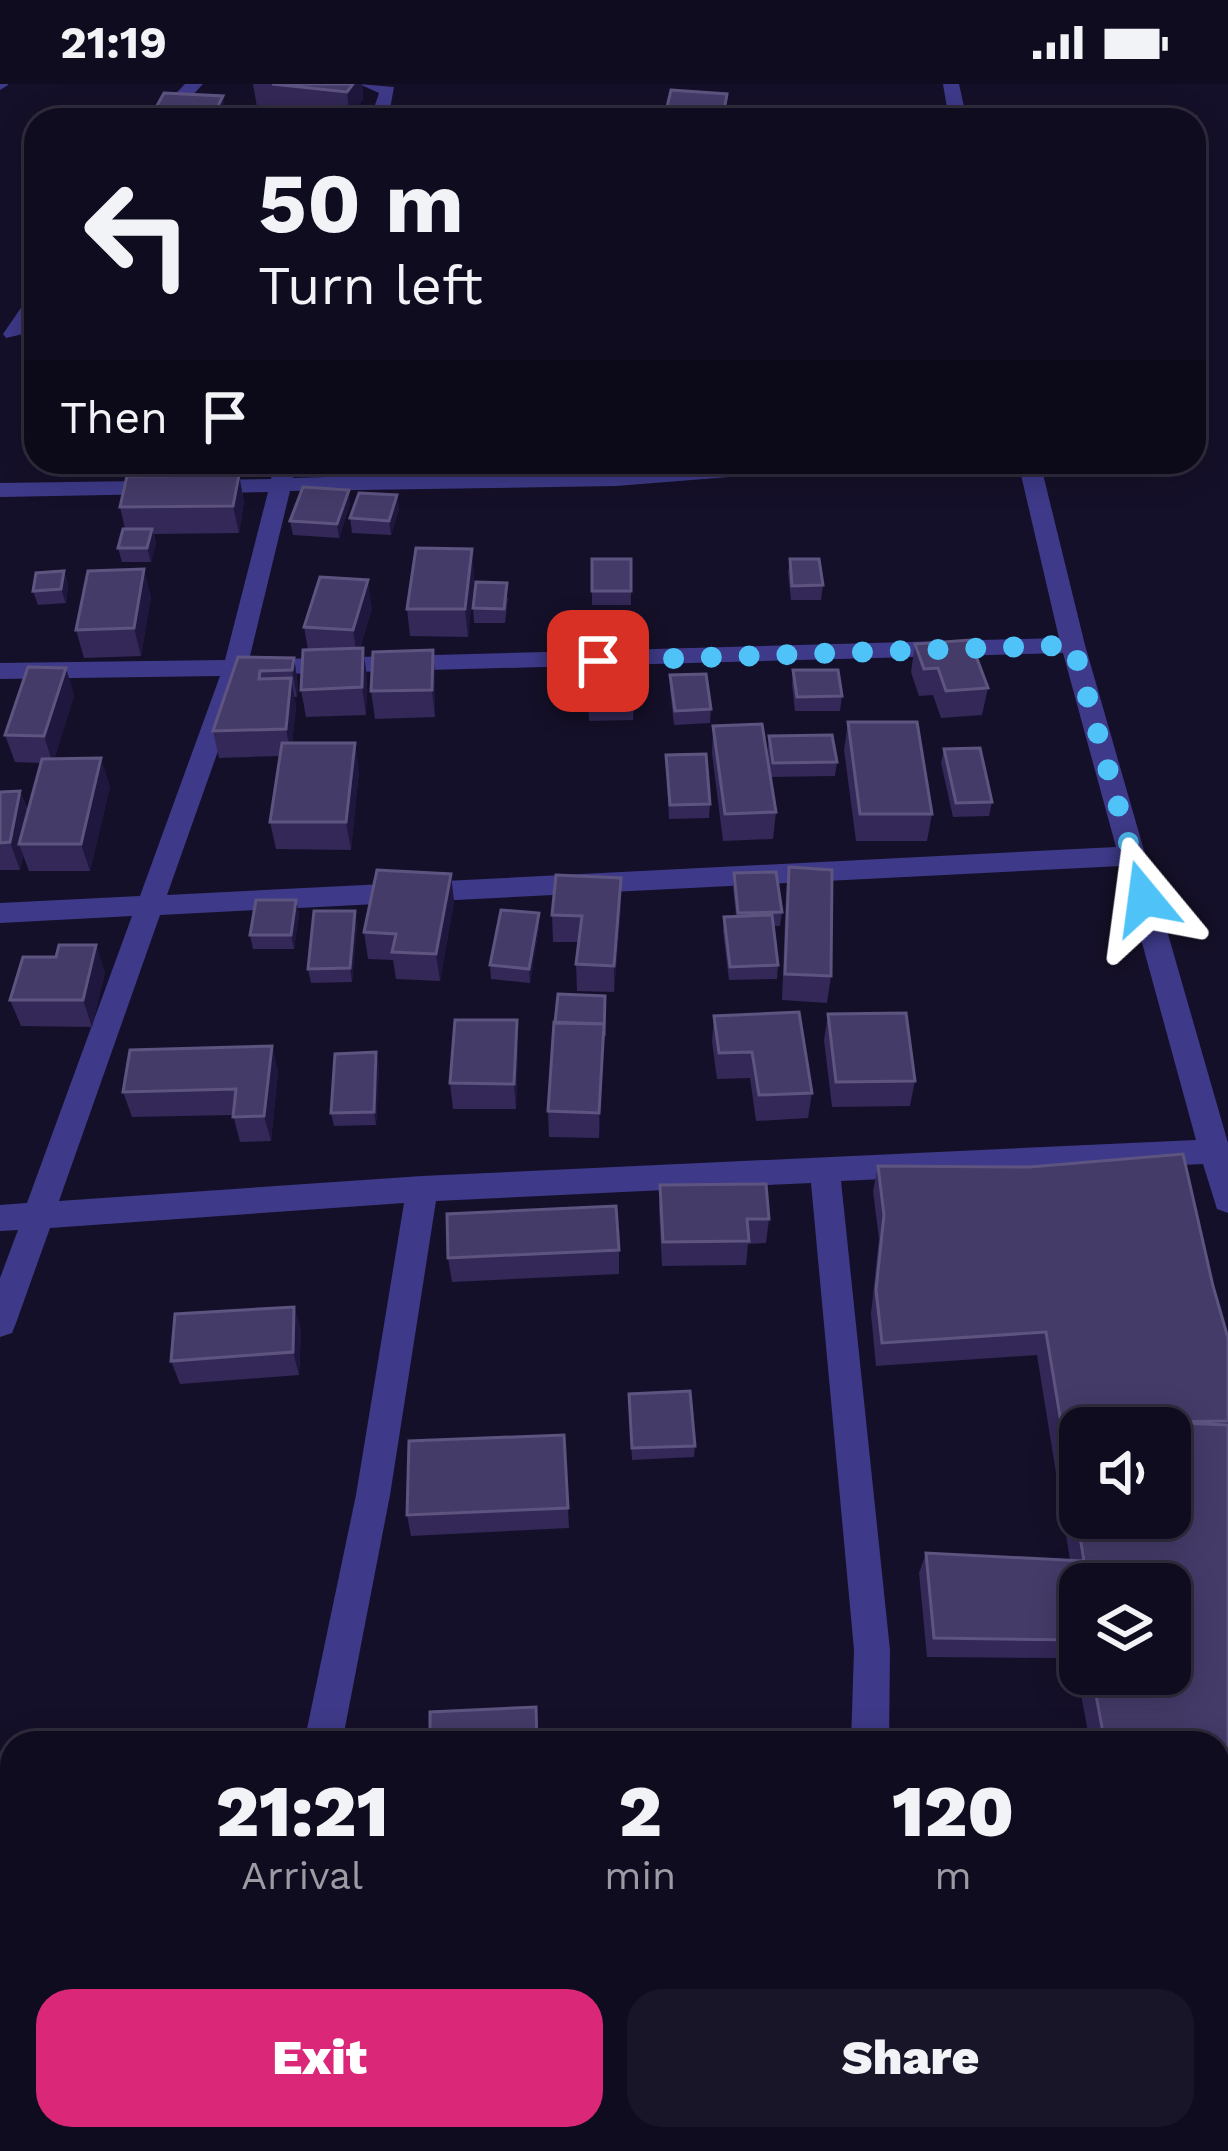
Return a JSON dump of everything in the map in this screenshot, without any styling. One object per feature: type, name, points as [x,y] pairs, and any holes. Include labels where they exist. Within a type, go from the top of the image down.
[{"type":"street","points":[[171,108],[195,84]]},
{"type":"street","points":[[368,84],[388,91],[383,108]]},
{"type":"street","points":[[0,490],[266,474]]},
{"type":"street","points":[[0,1323],[236,668],[283,474]]},
{"type":"street","points":[[338,474],[616,479],[683,474]]},
{"type":"street","points":[[1032,474],[1073,645],[1228,1200]]},
{"type":"street","points":[[0,671],[1073,645]]},
{"type":"street","points":[[0,913],[149,910],[1132,856]]},
{"type":"street","points":[[0,1218],[422,1189],[1216,1151]]},
{"type":"street","points":[[825,1172],[872,1650],[871,1731]]},
{"type":"street","points":[[325,1731],[373,1495],[422,1189]]},
{"type":"building","points":[[272,84],[353,84],[347,92]]},
{"type":"building","points":[[671,90],[727,94],[725,108],[667,107]]},
{"type":"building","points":[[164,93],[223,96],[217,108],[156,108]]},
{"type":"building","points":[[239,475],[233,506],[120,507],[127,476]]},
{"type":"building","points":[[303,487],[349,490],[337,524],[290,521]]},
{"type":"building","points":[[359,493],[397,495],[389,521],[350,518]]},
{"type":"building","points":[[123,529],[152,529],[147,548],[118,548]]},
{"type":"building","points":[[416,548],[472,549],[465,609],[407,609]]},
{"type":"building","points":[[592,559],[631,559],[631,591],[592,591]]},
{"type":"building","points":[[790,559],[819,559],[823,585],[792,586]]},
{"type":"building","points":[[144,569],[134,628],[76,630],[88,571]]},
{"type":"building","points":[[64,571],[61,589],[33,591],[36,573]]},
{"type":"building","points":[[320,577],[368,580],[353,630],[304,627]]},
{"type":"building","points":[[476,582],[507,583],[504,609],[473,608]]},
{"type":"building","points":[[970,640],[988,688],[946,691],[938,668],[924,669],[915,644]]},
{"type":"building","points":[[363,648],[362,687],[301,690],[303,650]]},
{"type":"building","points":[[433,650],[432,690],[371,691],[373,652]]},
{"type":"building","points":[[238,657],[294,658],[292,670],[260,671],[259,679],[291,678],[286,729],[213,731]]},
{"type":"building","points":[[631,659],[634,706],[588,706],[587,660]]},
{"type":"building","points":[[28,667],[66,668],[44,736],[5,735]]},
{"type":"building","points":[[793,670],[838,670],[842,696],[797,697]]},
{"type":"building","points":[[706,674],[711,709],[675,711],[670,675]]},
{"type":"building","points":[[848,722],[917,722],[932,814],[860,814]]},
{"type":"building","points":[[762,724],[776,812],[725,814],[713,726]]},
{"type":"building","points":[[832,735],[837,762],[773,763],[769,736]]},
{"type":"building","points":[[282,743],[355,743],[346,822],[270,822]]},
{"type":"building","points":[[980,748],[992,802],[956,803],[944,749]]},
{"type":"building","points":[[706,754],[710,804],[670,805],[666,755]]},
{"type":"building","points":[[101,758],[81,844],[19,844],[42,759]]},
{"type":"building","points":[[20,791],[10,842],[0,843],[0,792]]},
{"type":"building","points":[[789,867],[832,870],[831,976],[785,974]]},
{"type":"building","points":[[377,870],[451,874],[436,954],[392,952],[396,934],[364,932]]},
{"type":"building","points":[[776,872],[782,912],[738,913],[734,873]]},
{"type":"building","points":[[556,875],[621,878],[614,966],[576,964],[582,916],[552,915]]},
{"type":"building","points":[[256,900],[296,900],[291,935],[250,935]]},
{"type":"building","points":[[501,910],[539,913],[529,969],[490,965]]},
{"type":"building","points":[[314,911],[355,911],[350,968],[308,969]]},
{"type":"building","points":[[772,915],[778,965],[730,967],[724,917]]},
{"type":"building","points":[[59,945],[96,945],[83,1000],[10,1000],[23,957],[56,957]]},
{"type":"building","points":[[558,994],[605,996],[604,1036],[604,1024],[555,1023]]},
{"type":"building","points":[[799,1012],[812,1093],[759,1095],[752,1052],[719,1053],[714,1016]]},
{"type":"building","points":[[906,1013],[915,1081],[836,1082],[828,1014]]},
{"type":"building","points":[[455,1020],[517,1020],[514,1084],[450,1083]]},
{"type":"building","points":[[554,1022],[604,1024],[599,1113],[548,1111]]},
{"type":"building","points":[[272,1046],[264,1116],[233,1117],[236,1089],[123,1092],[130,1050]]},
{"type":"building","points":[[376,1052],[374,1112],[331,1113],[335,1054]]},
{"type":"building","points":[[1183,1154],[1228,1338],[1228,1421],[1191,1422],[1191,1407],[1059,1410],[1046,1332],[882,1343],[876,1290],[884,1215],[878,1166],[1030,1167]]},
{"type":"building","points":[[766,1184],[769,1219],[747,1219],[749,1241],[663,1242],[660,1185]]},
{"type":"building","points":[[616,1206],[619,1250],[448,1258],[447,1214]]},
{"type":"building","points":[[294,1307],[293,1352],[171,1361],[175,1314]]},
{"type":"building","points":[[690,1391],[695,1446],[632,1448],[629,1394]]},
{"type":"building","points":[[1191,1423],[1228,1425],[1228,1731],[1103,1731],[1096,1695],[1191,1695],[1191,1563],[1059,1563],[1059,1640],[934,1638],[926,1553],[1084,1561],[1080,1539],[1191,1539]]},
{"type":"building","points":[[564,1435],[568,1508],[407,1515],[409,1441]]},
{"type":"building","points":[[536,1707],[537,1731],[430,1731],[430,1712]]},
{"type":"route","points":[[598,661],[1073,645],[1144,898]]}]
